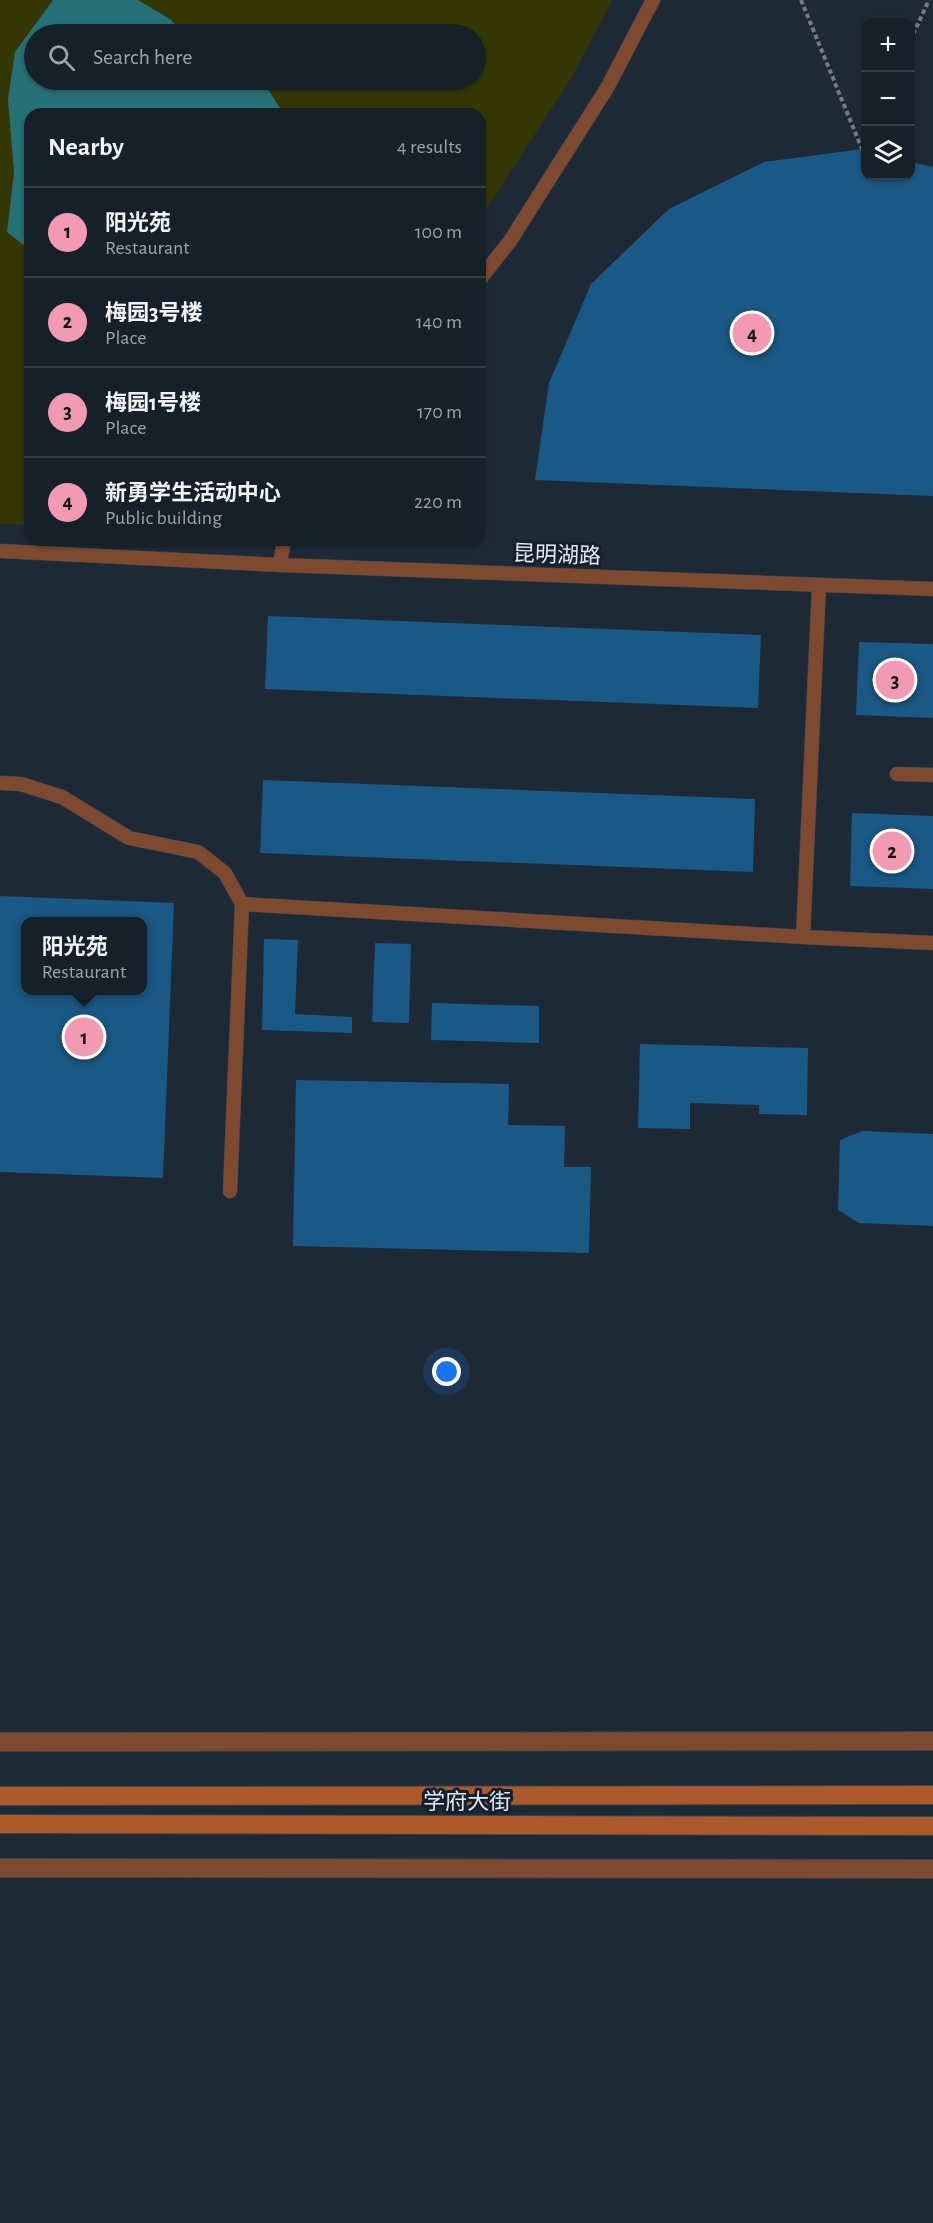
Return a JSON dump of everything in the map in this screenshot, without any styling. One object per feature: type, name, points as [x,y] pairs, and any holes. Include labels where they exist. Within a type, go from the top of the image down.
[{"type":"main road","name":"学府大街","points":[[0,1796],[933,1795]]},
{"type":"main road","name":"学府大街","points":[[0,1824],[933,1826]]},
{"type":"street","points":[[0,1742],[933,1741]]},
{"type":"street","points":[[0,1868],[933,1869]]},
{"type":"lane","points":[[486,271],[510,241],[608,88],[653,0]]},
{"type":"lane","points":[[280,565],[283,546]]},
{"type":"lane","name":"昆明湖路","points":[[0,551],[280,565],[933,589]]},
{"type":"lane","points":[[803,938],[819,585]]},
{"type":"lane","points":[[897,774],[933,776]]},
{"type":"lane","points":[[0,783],[21,784],[62,797],[129,838],[198,852],[225,873],[242,904],[230,1191]]},
{"type":"lane","points":[[242,904],[803,938],[933,943]]},
{"type":"path","points":[[801,0],[861,147]]},
{"type":"path","points":[[915,30],[929,0]]},
{"type":"shaded area","points":[[0,0],[612,0],[572,77],[486,210],[486,108],[24,108],[24,525],[0,524]]},
{"type":"shaded area","points":[[53,0],[138,0],[175,24],[35,24]]},
{"type":"shaded area","points":[[24,40],[24,90],[268,90],[280,108],[24,108],[24,245],[7,232],[14,173],[8,99],[15,52]]},
{"type":"building","points":[[861,149],[861,180],[915,180],[915,163],[933,167],[933,496],[535,480],[549,383],[591,284],[669,209],[764,162]]},
{"type":"building","points":[[268,616],[761,635],[758,708],[265,689]]},
{"type":"building","points":[[859,642],[933,644],[933,718],[856,715]]},
{"type":"building","points":[[263,780],[755,799],[753,872],[260,853]]},
{"type":"building","points":[[852,813],[933,816],[933,889],[850,886]]},
{"type":"building","points":[[0,896],[174,903],[163,1178],[0,1172]]},
{"type":"building","points":[[264,939],[298,940],[295,1014],[352,1017],[352,1033],[262,1030]]},
{"type":"building","points":[[375,943],[411,944],[409,1023],[372,1022]]},
{"type":"building","points":[[432,1003],[539,1006],[539,1043],[431,1040]]},
{"type":"building","points":[[640,1044],[808,1048],[807,1115],[759,1114],[759,1105],[690,1103],[690,1129],[638,1128]]},
{"type":"building","points":[[296,1080],[509,1084],[508,1125],[565,1126],[564,1167],[591,1167],[589,1253],[293,1246]]},
{"type":"building","points":[[862,1131],[933,1134],[933,1226],[859,1223],[838,1210],[840,1140]]},
{"type":"place","name":"新勇学生活动中心","points":[[752,333]]},
{"type":"place","name":"梅园1号楼","points":[[895,680]]},
{"type":"place","name":"梅园3号楼","points":[[892,851]]},
{"type":"place","name":"阳光苑","points":[[84,1037]]}]
